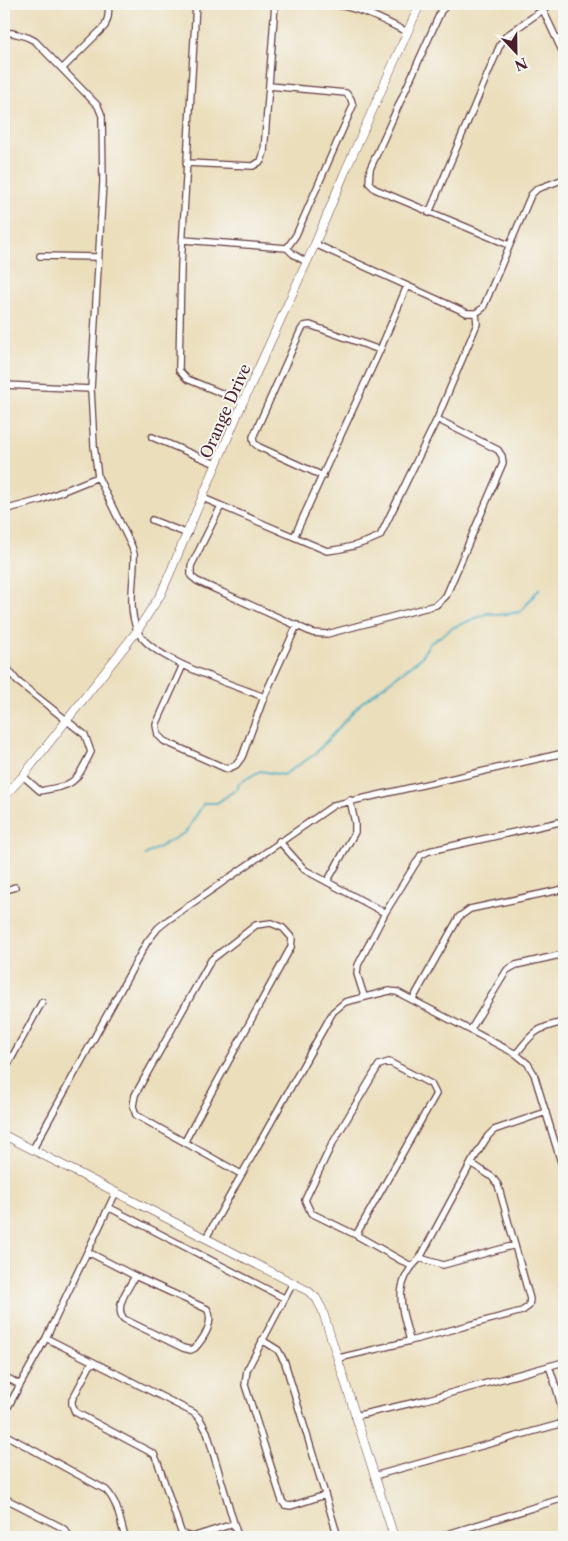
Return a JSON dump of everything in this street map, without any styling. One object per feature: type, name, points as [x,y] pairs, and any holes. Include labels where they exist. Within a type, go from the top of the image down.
[{"type":"street","points":[[63,68],[105,26],[108,18],[109,4]]},
{"type":"street","points":[[196,4],[180,284],[179,370],[187,378],[243,402]]},
{"type":"street","points":[[186,163],[253,166],[261,161],[264,152],[275,4]]},
{"type":"street","points":[[328,4],[344,5],[367,12],[407,32]]},
{"type":"street","name":"Orange Drive","points":[[4,797],[23,776],[137,631],[161,594],[204,498],[216,464],[243,402],[315,244],[420,4]]},
{"type":"street","points":[[448,4],[441,12],[370,169],[369,184],[375,189],[429,213],[509,245]]},
{"type":"street","points":[[429,213],[500,45],[506,36],[552,4]]},
{"type":"street","points":[[543,10],[564,55]]},
{"type":"street","points":[[4,32],[21,34],[35,41],[98,106],[102,116],[103,182],[91,388],[94,446],[98,477],[132,547],[134,562],[132,606],[137,631],[153,649],[184,665],[264,696]]},
{"type":"street","points":[[269,86],[346,93],[351,99],[353,106],[296,235],[287,248]]},
{"type":"street","points":[[315,244],[467,313],[476,313],[483,308],[531,195],[537,189],[564,179]]},
{"type":"street","points":[[183,240],[287,248],[306,262]]},
{"type":"street","points":[[40,256],[98,257]]},
{"type":"street","points":[[294,537],[380,350],[407,286]]},
{"type":"street","points":[[204,498],[327,551],[343,549],[380,536],[436,419],[478,324],[476,313]]},
{"type":"street","points":[[322,476],[259,447],[254,442],[253,437],[301,330],[304,326],[310,325],[380,350]]},
{"type":"street","points":[[4,386],[91,388]]},
{"type":"street","points":[[221,506],[191,566],[191,576],[197,582],[313,633],[327,634],[436,605],[446,596],[502,463],[502,456],[498,450],[436,419]]},
{"type":"street","points":[[152,437],[216,464]]},
{"type":"street","points":[[4,510],[41,500],[98,477]]},
{"type":"street","points":[[152,520],[188,534]]},
{"type":"street","points":[[184,665],[156,725],[158,735],[164,741],[227,769],[236,765],[242,757],[264,696],[297,625]]},
{"type":"street","points":[[4,664],[17,681],[85,735],[91,752],[77,779],[66,786],[40,791],[23,776]]},
{"type":"street","points":[[33,1149],[152,935],[176,913],[228,879],[328,808],[350,800],[564,753]]},
{"type":"street","points":[[327,882],[356,832],[350,800]]},
{"type":"street","points":[[364,996],[357,969],[385,913],[418,858],[424,853],[564,821]]},
{"type":"street","points":[[279,841],[303,868],[385,913]]},
{"type":"street","points":[[4,891],[15,887]]},
{"type":"street","points":[[413,999],[459,917],[470,909],[564,888]]},
{"type":"street","points":[[185,1141],[291,947],[292,938],[283,928],[271,923],[256,925],[211,960],[135,1096],[133,1106],[136,1115],[241,1174]]},
{"type":"street","points":[[471,1029],[507,970],[564,954]]},
{"type":"street","points":[[206,1238],[333,1012],[345,1002],[364,996],[393,991],[413,999],[516,1054],[528,1064],[534,1074],[564,1172]]},
{"type":"street","points":[[4,1072],[42,1002]]},
{"type":"street","points":[[516,1054],[531,1034],[544,1026],[564,1022]]},
{"type":"street","points":[[356,1235],[436,1094],[431,1084],[389,1062],[379,1065],[332,1146],[305,1200],[311,1213],[356,1235],[411,1266]]},
{"type":"street","points":[[410,1341],[400,1292],[411,1266],[420,1258],[471,1163],[494,1130],[546,1112]]},
{"type":"street","points":[[4,1135],[308,1291],[320,1304],[339,1358],[355,1416],[394,1537]]},
{"type":"street","points":[[339,1358],[410,1341],[526,1309],[530,1299],[498,1185],[492,1177],[471,1163]]},
{"type":"street","points":[[4,1414],[46,1338],[110,1208],[116,1192]]},
{"type":"street","points":[[110,1208],[284,1298]]},
{"type":"street","points":[[420,1258],[443,1265],[515,1245]]},
{"type":"street","points":[[88,1252],[207,1309],[210,1315],[210,1322],[195,1348],[191,1350],[183,1348],[121,1315],[120,1306],[135,1276]]},
{"type":"street","points":[[293,1283],[247,1370],[245,1384],[282,1502],[285,1505],[292,1506],[325,1495]]},
{"type":"street","points":[[46,1338],[194,1413],[200,1419],[207,1432],[238,1537]]},
{"type":"street","points":[[262,1340],[278,1350],[285,1363],[338,1537]]},
{"type":"street","points":[[92,1362],[72,1400],[75,1412],[154,1454],[181,1532],[184,1535],[192,1537],[234,1524]]},
{"type":"street","points":[[355,1416],[425,1400],[564,1362]]},
{"type":"street","points":[[374,1476],[560,1424],[563,1421],[562,1413],[549,1366]]},
{"type":"street","points":[[4,1376],[20,1384]]},
{"type":"street","points":[[4,1434],[106,1490],[116,1505],[125,1537]]},
{"type":"street","points":[[4,1498],[61,1527],[70,1537]]},
{"type":"street","points":[[438,1537],[564,1498]]},
{"type":"waterway","points":[[145,855],[186,832],[204,803],[217,803],[238,788],[239,783],[260,771],[283,775],[314,755],[361,703],[421,658],[429,644],[454,627],[488,613],[499,615],[520,612],[540,588]]}]
